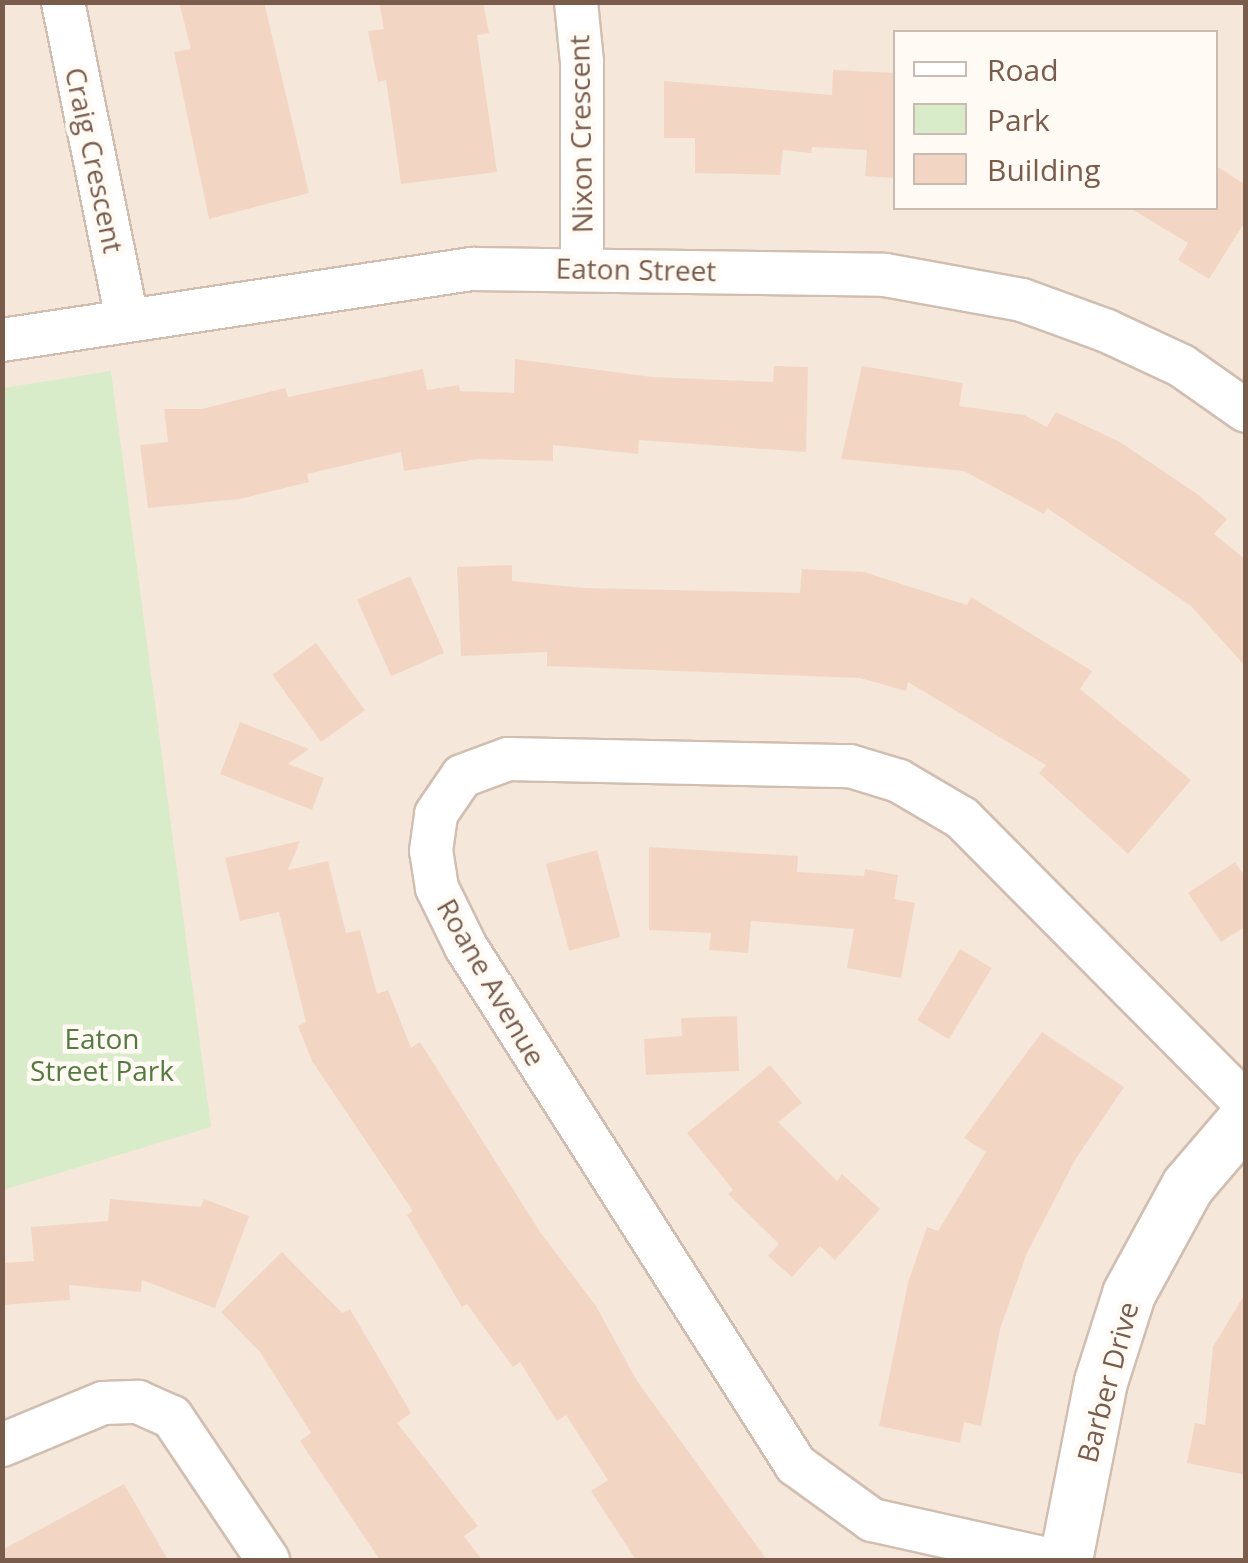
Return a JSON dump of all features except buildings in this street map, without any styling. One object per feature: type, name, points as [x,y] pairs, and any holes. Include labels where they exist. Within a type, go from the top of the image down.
[{"type":"street","name":"Craig Crescent","points":[[62,2],[126,318]]},
{"type":"street","name":"Nixon Crescent","points":[[576,2],[582,62],[582,266]]},
{"type":"street","name":"Eaton Street","points":[[2,340],[126,318],[473,269],[582,266],[943,282],[1022,300],[1107,331],[1182,366],[1246,411]]},
{"type":"street","name":"Roane Avenue","points":[[1051,1560],[872,1520],[796,1465],[466,947],[437,888],[431,851],[436,814],[462,776],[508,760],[850,766],[899,781],[962,818],[1246,1104]]},
{"type":"street","name":"Barber Drive","points":[[1066,1560],[1101,1382],[1129,1294],[1188,1186],[1246,1118]]},
{"type":"street","points":[[2,1445],[103,1403],[138,1402],[172,1416],[268,1560]]},
{"type":"shaded area","points":[[3,3],[1245,3],[1245,1560],[3,1560]]},
{"type":"green space","name":"Eaton Street Park","points":[[111,371],[211,1127],[3,1190],[3,388]]}]
